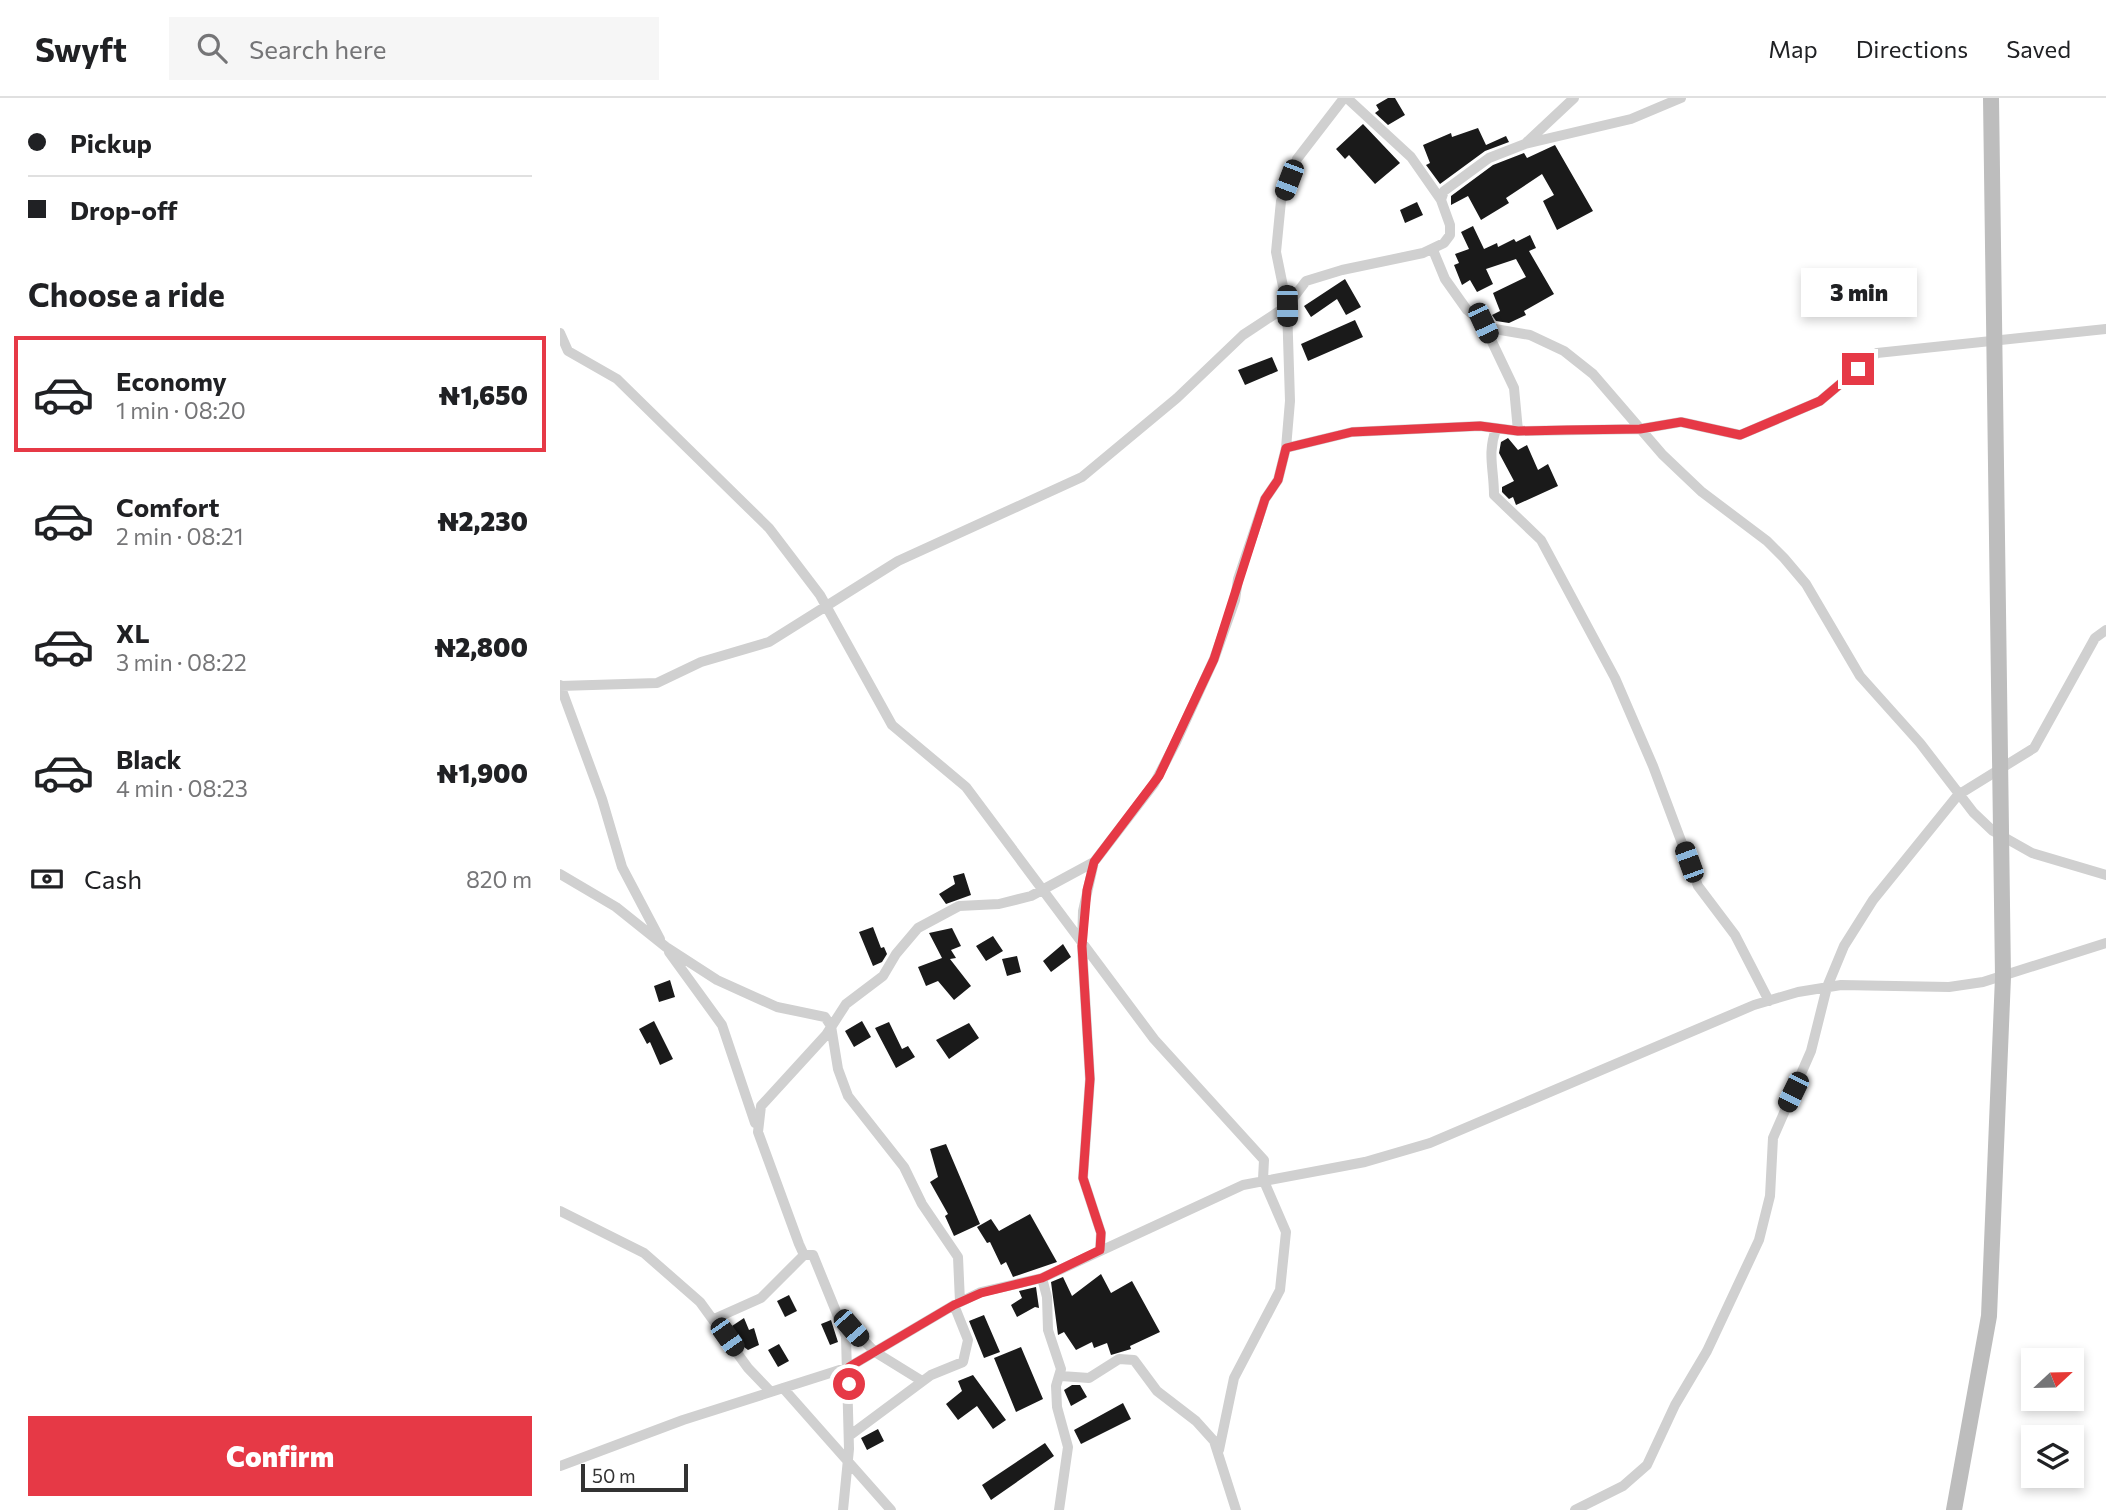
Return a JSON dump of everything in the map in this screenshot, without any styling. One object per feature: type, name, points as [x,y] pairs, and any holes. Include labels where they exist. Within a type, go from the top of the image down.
[{"type":"main road","points":[[1954,1510],[1989,1316],[2003,977],[1991,98]]},
{"type":"street","points":[[758,1132],[761,1105],[831,1026],[854,995],[875,984],[883,976],[896,954],[918,928],[959,906],[999,904],[1043,891],[1094,862],[1154,784],[1214,659],[1265,499],[1278,480],[1286,448],[1290,401],[1287,306],[1276,252],[1281,201],[1297,159],[1346,98],[1366,113],[1392,142],[1411,157],[1441,200],[1450,225],[1450,235],[1433,250],[1306,281],[1287,306],[1243,335],[1177,398],[1082,477],[898,561],[769,642],[701,662],[657,683],[560,686],[602,799],[622,867],[666,947],[722,1025],[758,1132],[804,1255]]},
{"type":"street","points":[[1525,144],[1574,98]]},
{"type":"street","points":[[1441,200],[1444,191],[1480,163],[1525,144],[1620,122],[1681,98]]},
{"type":"street","points":[[1433,250],[1453,294],[1483,323],[1501,332],[1530,335],[1564,351],[1593,373],[1662,454],[1702,492],[1784,558],[1806,583],[1860,676],[1920,743],[1958,795],[1999,836],[2032,853],[2106,875]]},
{"type":"street","points":[[1483,323],[1514,388],[1518,431]]},
{"type":"street","points":[[1286,448],[1352,432],[1480,426],[1518,431],[1640,429],[1681,422],[1740,435],[1820,401],[1877,353],[1995,338],[2106,329]]},
{"type":"street","points":[[560,333],[568,351],[617,379],[769,528],[827,608],[892,725],[966,787],[1154,1039],[1264,1160],[1263,1179],[1286,1232],[1280,1290],[1234,1378],[1219,1450]]},
{"type":"street","points":[[1496,429],[1488,449],[1494,474],[1494,495],[1541,540],[1615,678],[1653,766],[1698,886],[1735,935],[1769,1001]]},
{"type":"street","points":[[1575,1510],[1623,1486],[1647,1465],[1679,1396],[1707,1351],[1759,1240],[1770,1196],[1773,1138],[1811,1051],[1827,987],[1844,946],[1873,900],[1958,795],[2034,748],[2095,638],[2106,630]]},
{"type":"street","points":[[1094,862],[1083,911],[1082,946],[1090,1079],[1083,1178],[1101,1233],[1100,1250]]},
{"type":"street","points":[[560,874],[616,907],[666,947],[717,979],[777,1007],[795,1013],[820,1014],[831,1026],[838,1069],[848,1096],[904,1167],[922,1203],[958,1257],[957,1303],[968,1340],[963,1362],[922,1381],[849,1436]]},
{"type":"street","points":[[560,1466],[770,1391],[849,1367],[957,1303],[981,1293],[1042,1278],[1227,1191],[1263,1179],[1365,1162],[1419,1147],[1740,1010],[1827,987],[1948,987],[2003,977],[2106,943]]},
{"type":"street","points":[[560,1211],[643,1253],[700,1302],[748,1368],[770,1391]]},
{"type":"street","points":[[714,1319],[761,1298],[804,1255],[813,1255],[846,1336],[849,1436],[843,1510]]},
{"type":"street","points":[[1042,1278],[1047,1297],[1048,1330],[1061,1376],[1056,1387],[1057,1407],[1068,1447],[1059,1510]]},
{"type":"street","points":[[838,1313],[875,1352],[922,1381]]},
{"type":"street","points":[[1061,1376],[1089,1378],[1119,1359],[1129,1358],[1157,1391],[1205,1430],[1219,1450],[1236,1510]]},
{"type":"street","points":[[783,1388],[891,1510]]},
{"type":"building","points":[[1388,98],[1395,98],[1405,115],[1388,125],[1375,113],[1379,110],[1376,105]]},
{"type":"building","points":[[1363,124],[1400,163],[1375,184],[1349,155],[1345,159],[1336,149]]},
{"type":"building","points":[[1478,128],[1486,145],[1506,136],[1509,142],[1485,151],[1440,184],[1426,165],[1430,163],[1423,145],[1451,133],[1452,137]]},
{"type":"building","points":[[1555,145],[1593,211],[1557,230],[1543,201],[1554,195],[1542,174],[1506,198],[1509,203],[1481,220],[1468,196],[1451,205],[1451,196],[1493,165],[1524,153],[1527,158]]},
{"type":"building","points":[[1417,202],[1423,215],[1405,223],[1400,210]]},
{"type":"building","points":[[1473,226],[1484,249],[1497,243],[1498,247],[1514,239],[1516,242],[1530,235],[1536,248],[1529,251],[1554,294],[1524,311],[1526,315],[1509,323],[1496,321],[1492,315],[1500,311],[1493,293],[1526,277],[1516,259],[1486,269],[1493,284],[1477,292],[1470,280],[1462,285],[1454,265],[1459,263],[1455,254],[1469,249],[1461,232]]},
{"type":"building","points":[[1345,279],[1361,307],[1346,315],[1337,299],[1311,317],[1304,306]]},
{"type":"building","points":[[1355,320],[1363,337],[1308,361],[1301,344]]},
{"type":"building","points":[[1272,357],[1278,371],[1245,385],[1238,370]]},
{"type":"building","points":[[1508,438],[1518,450],[1527,445],[1538,470],[1548,464],[1558,486],[1516,505],[1513,497],[1509,499],[1502,492],[1502,487],[1514,481],[1499,453],[1501,442]]},
{"type":"building","points":[[964,873],[971,895],[946,904],[939,894],[955,884],[953,876]]},
{"type":"building","points":[[873,927],[881,948],[884,947],[887,954],[882,962],[873,966],[859,932]]},
{"type":"building","points":[[952,928],[961,946],[951,950],[956,958],[950,959],[971,986],[954,1000],[938,981],[926,986],[918,967],[942,958],[929,933]]},
{"type":"building","points":[[993,936],[1003,951],[986,961],[976,946]]},
{"type":"building","points":[[1063,944],[1071,957],[1051,972],[1043,961]]},
{"type":"building","points":[[1017,956],[1021,972],[1007,976],[1002,959]]},
{"type":"building","points":[[670,980],[675,997],[659,1002],[654,986]]},
{"type":"building","points":[[654,1021],[673,1059],[660,1065],[650,1042],[647,1044],[639,1029]]},
{"type":"building","points":[[862,1021],[871,1037],[854,1047],[845,1031]]},
{"type":"building","points":[[889,1022],[902,1049],[908,1046],[915,1057],[896,1068],[875,1028]]},
{"type":"building","points":[[969,1023],[979,1038],[949,1059],[936,1040]]},
{"type":"building","points":[[946,1144],[980,1224],[954,1236],[945,1216],[948,1214],[930,1182],[938,1177],[930,1149]]},
{"type":"building","points":[[1030,1214],[1057,1262],[1013,1277],[1006,1262],[1001,1265],[990,1242],[987,1243],[977,1227],[991,1219],[999,1231]]},
{"type":"building","points":[[1101,1274],[1111,1293],[1132,1281],[1160,1332],[1130,1346],[1131,1349],[1111,1355],[1107,1343],[1094,1348],[1092,1342],[1076,1350],[1064,1332],[1058,1335],[1051,1282],[1063,1277],[1072,1296]]},
{"type":"building","points":[[1036,1287],[1039,1308],[1035,1307],[1017,1317],[1011,1305],[1022,1298],[1019,1291]]},
{"type":"building","points":[[789,1295],[797,1311],[785,1317],[777,1301]]},
{"type":"building","points":[[984,1315],[1000,1352],[984,1358],[969,1321]]},
{"type":"building","points":[[744,1318],[749,1330],[754,1328],[759,1345],[748,1350],[740,1344],[732,1326]]},
{"type":"building","points":[[831,1320],[838,1342],[830,1345],[821,1324]]},
{"type":"building","points":[[779,1344],[789,1361],[778,1367],[768,1350]]},
{"type":"building","points":[[1021,1347],[1043,1399],[1016,1412],[994,1358]]},
{"type":"building","points":[[973,1375],[1006,1420],[993,1429],[977,1406],[958,1420],[946,1404],[962,1391],[958,1381]]},
{"type":"building","points":[[1072,1385],[1080,1385],[1087,1397],[1071,1406],[1064,1390]]},
{"type":"building","points":[[1123,1403],[1131,1419],[1081,1444],[1074,1430]]},
{"type":"building","points":[[878,1429],[884,1441],[867,1450],[861,1438]]},
{"type":"building","points":[[1045,1443],[1054,1456],[991,1500],[982,1485]]},
{"type":"route","points":[[849,1384],[849,1367],[954,1305],[981,1293],[1042,1278],[1100,1250],[1101,1233],[1083,1178],[1090,1079],[1082,946],[1083,911],[1087,890],[1094,862],[1159,776],[1214,659],[1265,499],[1278,480],[1286,448],[1352,432],[1480,426],[1518,431],[1640,429],[1681,422],[1740,435],[1820,401],[1858,369]]}]
